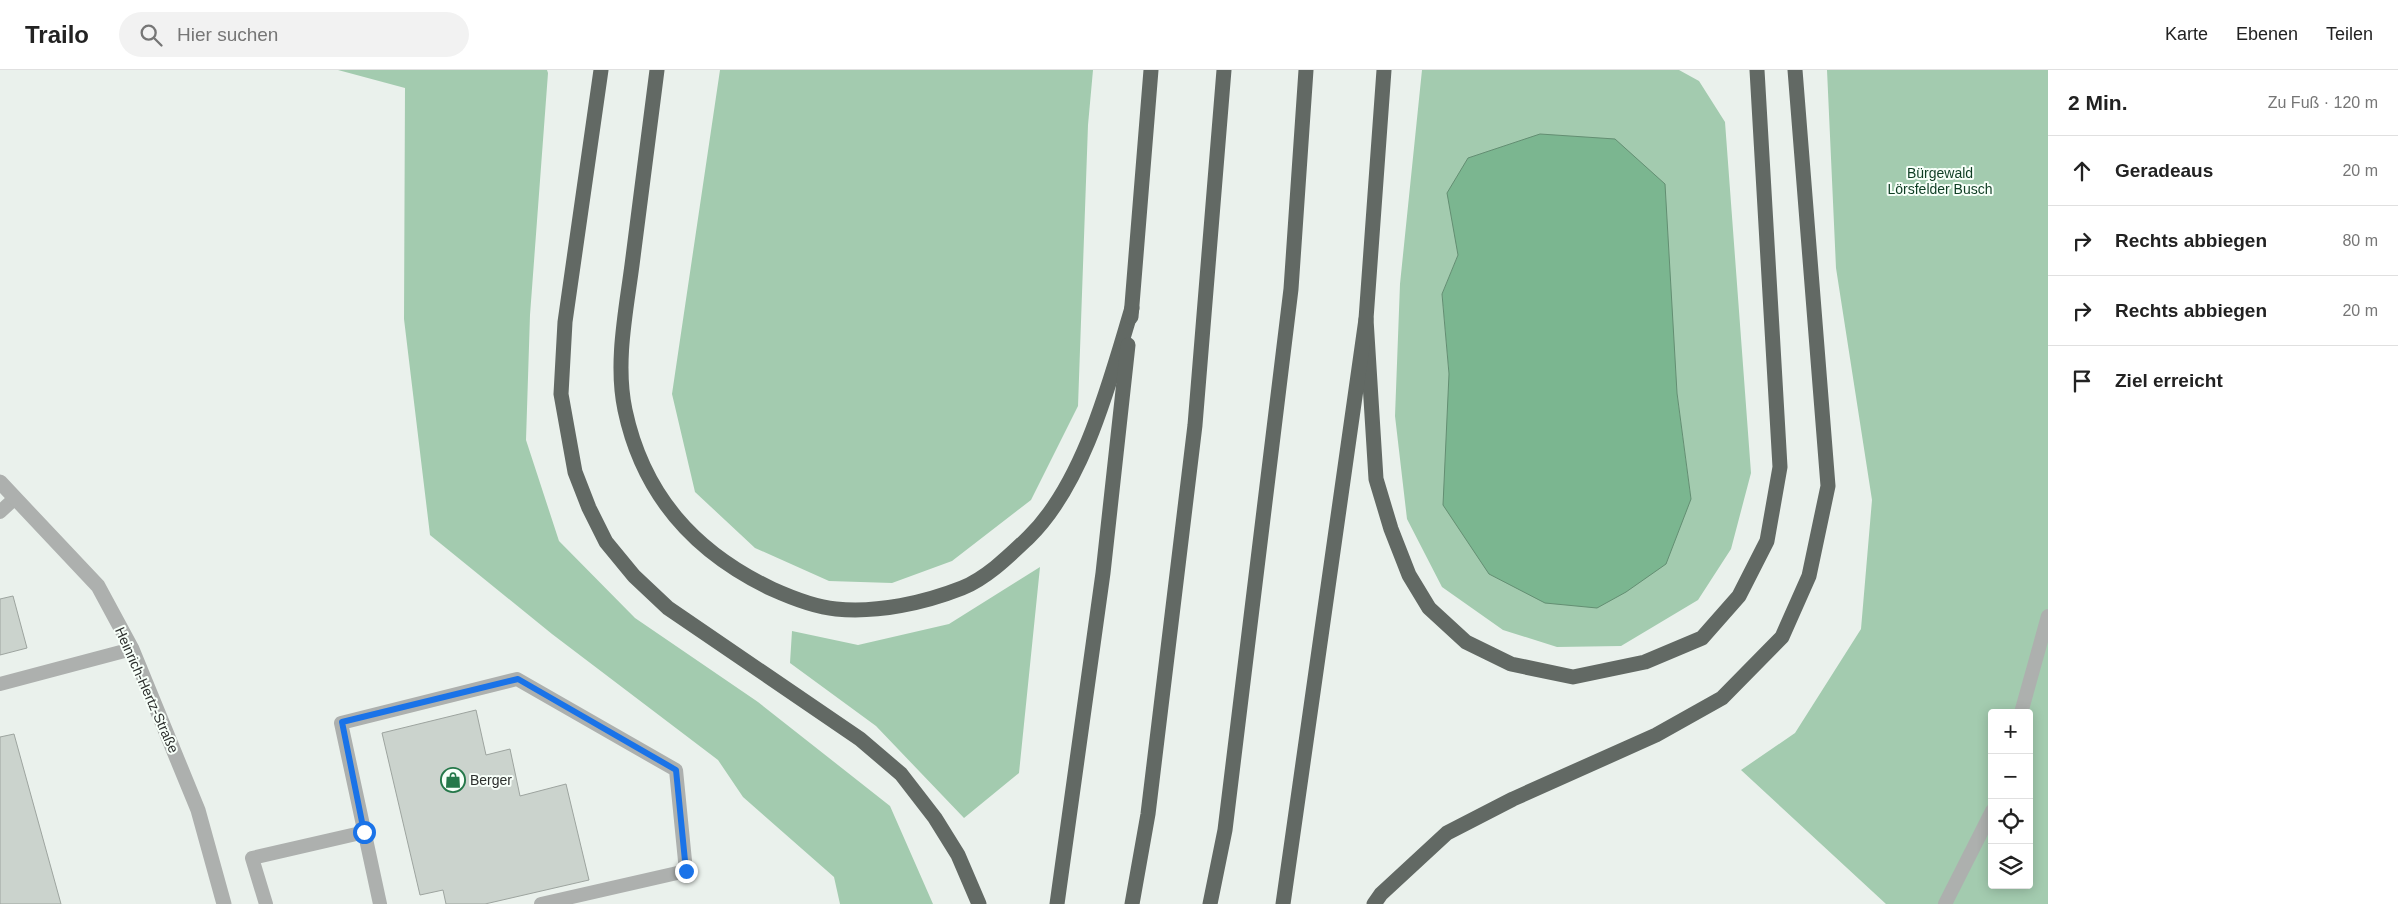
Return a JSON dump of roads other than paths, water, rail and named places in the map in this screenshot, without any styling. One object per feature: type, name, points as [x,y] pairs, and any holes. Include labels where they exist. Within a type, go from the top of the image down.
[{"type":"highway","points":[[601,70],[564,322],[561,394],[574,472],[589,508],[606,542],[628,570],[668,608],[860,739],[901,774],[935,818],[958,855],[979,904]]},
{"type":"highway","points":[[657,70],[624,322],[621,368],[624,409],[647,477],[663,503],[701,544],[760,583],[798,600],[834,609],[876,609],[911,603],[965,587],[998,564],[1031,534],[1058,499],[1079,461],[1108,386],[1132,308]]},
{"type":"highway","points":[[1056,904],[1103,573],[1132,308],[1151,70]]},
{"type":"highway","points":[[1132,904],[1148,814],[1195,425],[1224,70]]},
{"type":"highway","points":[[1210,904],[1225,830],[1289,299],[1306,70]]},
{"type":"highway","points":[[1283,904],[1366,319],[1384,70]]},
{"type":"highway","points":[[1366,319],[1376,478],[1390,529],[1409,575],[1429,608],[1466,642],[1511,664],[1574,677],[1644,662],[1702,638],[1739,596],[1767,541],[1780,467],[1757,70]]},
{"type":"highway","points":[[1374,904],[1381,894],[1447,833],[1513,799],[1656,735],[1722,698],[1782,637],[1809,576],[1828,486],[1795,70]]},
{"type":"street","name":"Heinrich-Hertz-Straße","points":[[0,482],[98,586],[132,649],[198,810],[224,904]]},
{"type":"lane","points":[[0,512],[15,498]]},
{"type":"lane","points":[[2022,709],[2048,616]]},
{"type":"lane","points":[[0,684],[132,649]]},
{"type":"lane","points":[[380,904],[342,722],[518,679],[676,770],[686,871],[541,904]]},
{"type":"lane","points":[[1945,904],[1988,819]]},
{"type":"lane","points":[[266,904],[252,858],[364,832]]},
{"type":"place","name":"Berger","points":[[453,780]]},
{"type":"park label","name":"Bürgewald Lörsfelder Busch","points":[[1940,182]]}]
